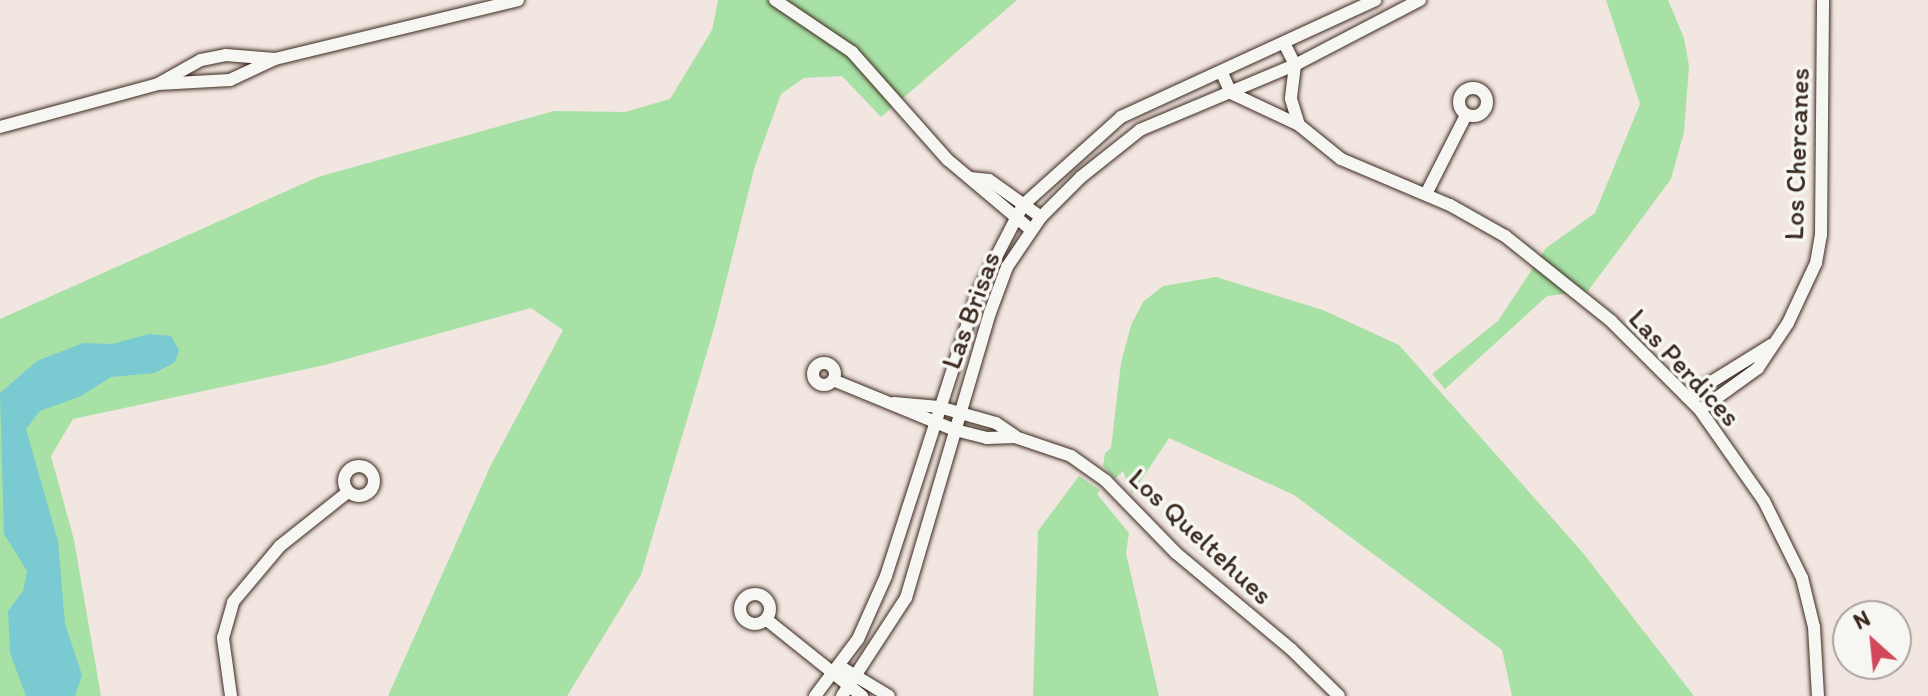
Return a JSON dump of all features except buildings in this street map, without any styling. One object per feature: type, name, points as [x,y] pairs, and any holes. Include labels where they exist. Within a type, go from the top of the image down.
[{"type":"street","points":[[0,127],[158,84],[230,80],[275,59],[518,0]]},
{"type":"street","points":[[802,14],[809,0]]},
{"type":"street","name":"Las Brisas","points":[[815,696],[836,670],[886,576],[933,423],[988,264],[1023,205],[1121,117],[1285,45],[1375,0]]},
{"type":"street","name":"Las Brisas","points":[[846,692],[906,598],[1007,267],[1041,217],[1081,177],[1140,130],[1295,65],[1420,0]]},
{"type":"street","name":"Los Chercanes","points":[[1700,410],[1758,368],[1802,297],[1821,235],[1823,0]]},
{"type":"street","points":[[784,1],[852,52],[912,122],[1014,219],[1031,230]]},
{"type":"street","points":[[1285,45],[1295,65],[1291,99],[1299,125]]},
{"type":"street","points":[[158,84],[178,70],[226,55],[275,59]]},
{"type":"street","points":[[1222,73],[1231,93]]},
{"type":"street","name":"Las Perdices","points":[[1231,93],[1299,125],[1363,172],[1426,194],[1483,221],[1539,261],[1611,321],[1700,410],[1764,501],[1802,578],[1814,627],[1818,696]]},
{"type":"street","points":[[1426,194],[1466,115]]},
{"type":"street","points":[[970,178],[989,180],[1041,217]]},
{"type":"street","name":"Los Chercanes","points":[[1687,397],[1771,345]]},
{"type":"street","name":"Los Queltehues","points":[[833,380],[852,391],[894,403],[939,407],[996,423],[1015,437]]},
{"type":"street","name":"Los Queltehues","points":[[894,403],[933,423],[955,430],[987,438],[1015,437],[1062,451],[1097,473],[1176,553],[1291,649],[1339,696]]},
{"type":"street","points":[[231,696],[223,638],[233,602],[280,546],[348,492]]},
{"type":"street","points":[[767,620],[836,670],[859,674],[889,696]]},
{"type":"street","points":[[836,670],[846,692],[862,696]]},
{"type":"green space","points":[[718,0],[1017,0],[881,117],[842,76],[804,78],[781,94],[755,166],[715,325],[641,575],[567,696],[388,696],[490,467],[563,330],[531,308],[325,365],[73,419],[51,456],[74,540],[101,696],[0,696],[0,319],[318,177],[554,111],[625,112],[670,99],[712,30]]},
{"type":"green space","points":[[1606,0],[1668,0],[1684,38],[1689,66],[1684,132],[1671,179],[1588,291],[1547,296],[1445,389],[1432,374],[1498,321],[1546,248],[1595,213],[1640,104]]},
{"type":"green space","points":[[1216,277],[1323,310],[1399,345],[1583,553],[1694,696],[1512,696],[1502,650],[1294,495],[1169,438],[1132,494],[1123,471],[1115,479],[1103,466],[1105,453],[1111,448],[1121,363],[1131,325],[1143,302],[1163,286]]},
{"type":"green space","points":[[1079,476],[1100,490],[1097,494],[1129,533],[1126,553],[1159,696],[1033,696],[1038,531]]},
{"type":"water","points":[[149,334],[171,336],[179,350],[175,362],[155,373],[111,377],[81,396],[40,411],[26,429],[58,541],[65,624],[82,675],[75,696],[26,696],[10,653],[8,611],[23,591],[27,571],[4,534],[0,393],[37,361],[83,343],[112,344]]}]
